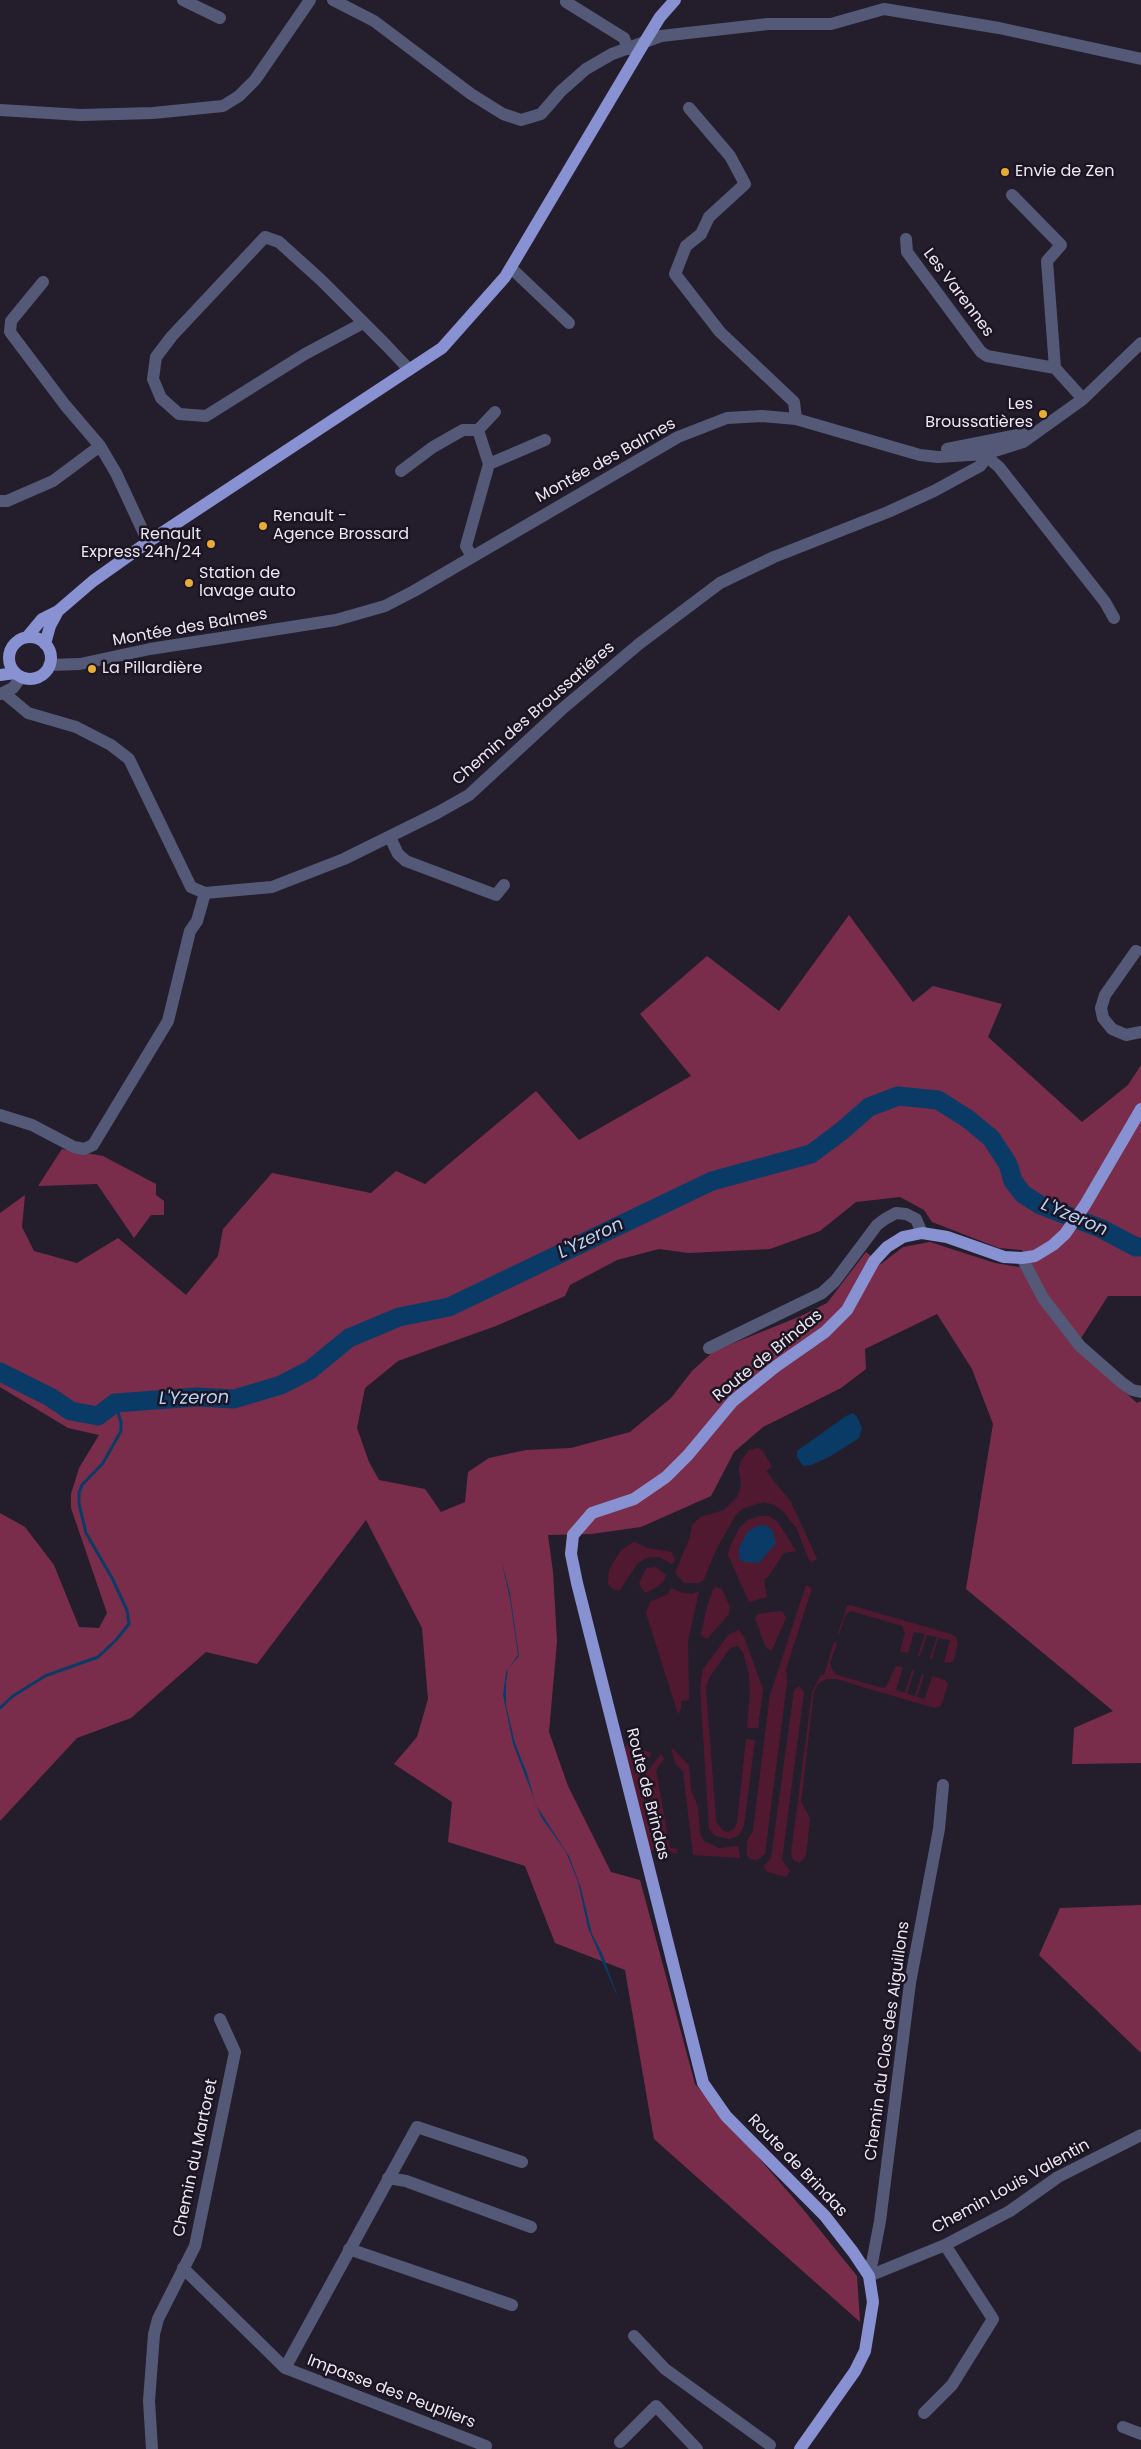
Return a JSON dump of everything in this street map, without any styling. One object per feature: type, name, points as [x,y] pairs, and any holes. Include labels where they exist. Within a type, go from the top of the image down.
[{"type":"main road","points":[[0,660],[11,650],[17,641],[28,637],[42,619],[58,611],[93,581],[148,542],[442,348],[511,268],[660,17],[676,0]]},
{"type":"main road","points":[[45,644],[50,626],[58,611]]},
{"type":"main road","points":[[0,675],[18,675],[34,678],[41,676],[50,665],[50,654],[45,644],[40,640],[28,637]]},
{"type":"main road","points":[[11,650],[10,662],[18,675]]},
{"type":"main road","points":[[1022,1258],[1035,1256],[1054,1245],[1071,1225],[1141,1109]]},
{"type":"main road","name":"Route de Brindas","points":[[800,2449],[856,2371],[865,2351],[873,2302],[867,2272],[825,2216],[726,2116],[703,2083],[577,1583],[571,1554],[573,1535],[585,1518],[606,1507],[634,1499],[666,1477],[688,1455],[733,1402],[775,1366],[825,1332],[847,1310],[874,1262],[887,1247],[904,1237],[922,1233],[947,1237],[1004,1257],[1022,1258]]},
{"type":"street","points":[[183,0],[220,18]]},
{"type":"street","points":[[0,110],[81,115],[153,113],[223,106],[239,96],[255,80],[310,0]]},
{"type":"street","points":[[333,0],[387,30],[487,104],[503,114],[521,120],[541,114],[561,91],[586,69],[612,54],[666,35],[768,24],[831,24],[882,4],[1141,59]]},
{"type":"street","points":[[566,2],[624,38],[628,49]]},
{"type":"street","points":[[689,108],[730,156],[745,184],[709,217],[701,234],[686,246],[674,274],[720,332],[794,402],[796,419]]},
{"type":"street","points":[[1012,195],[1060,245],[1047,261],[1055,368],[1083,399]]},
{"type":"street","points":[[363,323],[305,354],[206,416],[179,414],[161,398],[152,379],[156,357],[172,336],[265,237],[279,242],[363,323],[409,370]]},
{"type":"street","name":"Les Varennes","points":[[906,238],[907,252],[981,352],[987,356],[1055,368]]},
{"type":"street","points":[[511,268],[569,323]]},
{"type":"street","points":[[43,282],[12,321],[10,332],[64,405],[100,446],[132,505],[148,542]]},
{"type":"street","points":[[1114,618],[1104,602],[985,451],[1022,442],[1083,399],[1141,343]]},
{"type":"street","points":[[401,471],[441,443],[464,430],[478,430],[495,412]]},
{"type":"street","name":"Montée des Balmes","points":[[50,665],[80,664],[150,649],[359,615],[385,606],[678,437],[727,418],[762,416],[796,419],[938,457],[985,451]]},
{"type":"street","points":[[472,557],[466,546],[489,464],[478,430]]},
{"type":"street","points":[[489,464],[545,440]]},
{"type":"street","points":[[0,501],[7,501],[52,481],[100,446]]},
{"type":"street","name":"Chemin des Broussatiéres","points":[[205,893],[272,887],[344,859],[390,837],[469,794],[561,710],[639,644],[720,583],[774,557],[888,512],[934,491],[980,466],[985,451]]},
{"type":"street","points":[[0,1115],[32,1125],[74,1147],[84,1150],[93,1145],[168,1021],[190,931],[197,921],[205,893],[191,887],[129,759],[111,745],[76,727],[28,713],[2,694],[13,688],[18,675]]},
{"type":"street","points":[[390,837],[398,854],[406,861],[496,896],[504,885]]},
{"type":"street","points":[[1136,952],[1105,995],[1101,1008],[1103,1018],[1112,1030],[1126,1036],[1141,1032]]},
{"type":"street","name":"Route de Brindas","points":[[709,1348],[822,1293],[835,1281],[877,1225],[896,1213],[906,1214],[916,1219],[922,1233]]},
{"type":"street","points":[[1022,1258],[1043,1298],[1080,1346],[1121,1382],[1132,1390],[1141,1392]]},
{"type":"street","name":"Chemin du Clos des Aiguillons","points":[[867,2272],[872,2263],[880,2221],[910,1983],[939,1829],[943,1785]]},
{"type":"street","name":"Chemin du Martoret","points":[[152,2449],[150,2401],[154,2334],[158,2319],[195,2246],[235,2052],[220,2019]]},
{"type":"street","name":"Impasse des Peupliers","points":[[285,2368],[417,2127],[522,2162]]},
{"type":"street","name":"Chemin Louis Valentin","points":[[867,2272],[945,2245],[1010,2211],[1058,2177],[1141,2135]]},
{"type":"street","points":[[388,2178],[406,2181],[532,2227]]},
{"type":"street","points":[[924,2413],[952,2385],[993,2319],[945,2245]]},
{"type":"street","points":[[349,2249],[512,2305]]},
{"type":"street","name":"Impasse des Peupliers","points":[[183,2268],[285,2368],[486,2446]]},
{"type":"street","points":[[634,2336],[665,2369],[771,2448]]},
{"type":"street","points":[[620,2442],[656,2406],[697,2449]]},
{"type":"street","points":[[1123,2427],[1141,2434]]},
{"type":"shaded area","points":[[849,915],[913,1002],[933,986],[1002,1004],[988,1037],[1082,1122],[1128,1085],[1141,1065],[1141,1296],[1108,1296],[1081,1338],[1045,1297],[1028,1266],[1022,1250],[999,1248],[932,1222],[924,1210],[900,1197],[856,1202],[820,1231],[770,1249],[689,1253],[659,1249],[617,1260],[570,1285],[565,1296],[496,1326],[398,1361],[365,1388],[357,1428],[369,1462],[379,1480],[425,1489],[441,1512],[465,1502],[468,1472],[489,1458],[526,1450],[571,1448],[630,1432],[671,1398],[692,1371],[714,1351],[801,1316],[827,1303],[866,1252],[881,1264],[903,1247],[930,1242],[995,1263],[1025,1268],[1075,1347],[1137,1403],[1141,1401],[1141,1763],[1072,1764],[1074,1728],[1113,1711],[966,1589],[993,1424],[972,1369],[937,1314],[865,1349],[866,1369],[841,1388],[763,1427],[734,1452],[711,1496],[641,1527],[591,1534],[548,1535],[553,1572],[557,1641],[549,1732],[568,1786],[611,1872],[640,1880],[695,2084],[802,2208],[857,2276],[860,2322],[654,2139],[625,1970],[555,1943],[525,1866],[448,1842],[452,1802],[394,1764],[417,1737],[428,1699],[422,1628],[366,1520],[257,1664],[206,1652],[131,1718],[77,1738],[0,1821],[0,1513],[25,1527],[54,1565],[79,1627],[99,1628],[107,1613],[71,1508],[71,1494],[79,1468],[99,1435],[68,1428],[0,1387],[0,1213],[25,1195],[22,1227],[34,1251],[77,1263],[118,1238],[186,1295],[218,1256],[223,1229],[272,1173],[371,1193],[396,1171],[425,1184],[536,1091],[579,1140],[691,1076],[640,1014],[707,956],[779,1011]]},
{"type":"shaded area","points":[[62,1149],[103,1156],[156,1184],[156,1195],[164,1201],[164,1215],[151,1215],[134,1238],[97,1184],[38,1186]]},
{"type":"shaded area","points":[[758,1448],[763,1451],[772,1467],[766,1471],[791,1502],[817,1559],[811,1562],[808,1558],[797,1529],[784,1512],[775,1505],[763,1502],[742,1509],[736,1515],[718,1546],[703,1581],[684,1583],[675,1573],[690,1537],[692,1525],[700,1517],[724,1510],[737,1497],[741,1486],[739,1468],[742,1459],[749,1450]]},
{"type":"shaded area","points":[[760,1516],[769,1516],[778,1522],[796,1551],[784,1553],[768,1577],[764,1579],[767,1597],[749,1602],[728,1555],[730,1546],[740,1527],[748,1520]]},
{"type":"shaded area","points":[[634,1542],[647,1548],[672,1552],[675,1560],[672,1564],[659,1557],[646,1558],[637,1564],[620,1590],[614,1590],[608,1584],[609,1570],[621,1550]]},
{"type":"shaded area","points":[[656,1567],[666,1575],[664,1581],[645,1593],[639,1584],[643,1574],[647,1568]]},
{"type":"shaded area","points":[[806,1585],[812,1588],[786,1669],[787,1682],[765,1854],[757,1860],[750,1859],[747,1856],[747,1841],[753,1831],[770,1695]]},
{"type":"shaded area","points":[[716,1587],[722,1589],[730,1607],[729,1614],[708,1638],[704,1638],[701,1634],[707,1607],[713,1589]]},
{"type":"shaded area","points":[[671,1588],[683,1593],[692,1594],[699,1591],[688,1641],[689,1700],[681,1701],[681,1709],[678,1714],[646,1613],[650,1602],[668,1594]]},
{"type":"shaded area","points":[[850,1605],[951,1634],[956,1637],[958,1643],[953,1662],[944,1663],[950,1640],[938,1638],[932,1659],[930,1658],[937,1637],[927,1635],[920,1656],[918,1655],[925,1634],[914,1632],[908,1653],[900,1651],[905,1633],[902,1626],[851,1611],[846,1614],[838,1634],[847,1606]]},
{"type":"shaded area","points":[[783,1612],[786,1618],[772,1650],[769,1650],[765,1646],[755,1618],[758,1614]]},
{"type":"shaded area","points":[[739,1630],[744,1637],[763,1689],[758,1728],[747,1728],[750,1693],[749,1674],[743,1652],[738,1646],[730,1648],[709,1678],[706,1688],[716,1821],[723,1831],[728,1832],[734,1829],[737,1823],[746,1739],[755,1740],[744,1825],[739,1835],[730,1839],[715,1836],[709,1829],[700,1687],[703,1669],[729,1634]]},
{"type":"shaded area","points":[[834,1642],[837,1643],[830,1663],[832,1670],[837,1675],[882,1688],[886,1687],[896,1666],[903,1667],[896,1690],[905,1693],[912,1670],[914,1671],[907,1694],[915,1696],[922,1674],[924,1674],[917,1697],[925,1699],[932,1676],[945,1680],[948,1684],[941,1706],[934,1708],[836,1679],[826,1679],[818,1684],[814,1691],[801,1802],[810,1818],[806,1856],[800,1863],[793,1860],[791,1854],[812,1692],[821,1675],[824,1675]]},
{"type":"shaded area","points":[[799,1686],[804,1692],[782,1860],[790,1871],[786,1877],[767,1872],[764,1866],[771,1858],[794,1690]]},
{"type":"shaded area","points":[[628,1742],[641,1750],[652,1753],[641,1769],[639,1778],[656,1849],[650,1852],[624,1749]]},
{"type":"shaded area","points":[[671,1747],[689,1765],[691,1790],[698,1807],[700,1834],[704,1841],[719,1848],[738,1846],[740,1858],[693,1855],[683,1771],[675,1763]]},
{"type":"shaded area","points":[[661,1754],[664,1759],[656,1770],[670,1848],[678,1849],[676,1854],[665,1849],[661,1844],[646,1781],[646,1773]]},
{"type":"shaded area","points":[[1141,1905],[1141,2053],[1039,1955],[1060,1908]]},
{"type":"water","points":[[853,1413],[862,1428],[859,1438],[829,1457],[811,1465],[803,1466],[797,1457],[797,1451]]},
{"type":"water","points":[[760,1525],[767,1526],[772,1530],[776,1543],[759,1563],[744,1562],[739,1559],[739,1548],[748,1531]]},
{"type":"water","points":[[501,1559],[510,1593],[519,1656],[509,1668],[518,1655],[510,1599]]},
{"type":"water","points":[[508,1669],[506,1705],[515,1743],[527,1773],[535,1801],[513,1744],[503,1695]]},
{"type":"water","points":[[537,1807],[569,1856],[581,1888],[592,1934],[602,1953],[620,2003],[588,1928],[578,1882],[566,1852],[541,1817]]},
{"type":"waterway","name":"L'Yzeron","points":[[0,1372],[50,1397],[71,1411],[98,1416],[115,1403],[197,1397],[234,1399],[281,1385],[310,1370],[349,1338],[399,1317],[449,1307],[712,1181],[811,1154],[843,1130],[869,1107],[898,1096],[938,1100],[968,1119],[991,1138],[1008,1164],[1013,1181],[1023,1194],[1040,1205],[1102,1229],[1136,1247],[1141,1247]]},
{"type":"waterway","points":[[0,1708],[13,1696],[45,1676],[98,1657],[129,1624],[127,1610],[112,1578],[86,1533],[79,1504],[79,1493],[82,1485],[103,1463],[121,1431],[121,1422],[115,1403]]},
{"type":"place","name":"Envie de Zen","points":[[1005,172]]},
{"type":"place","name":"Les Broussatières","points":[[1043,414]]},
{"type":"place","name":"Renault - Agence Brossard","points":[[263,526]]},
{"type":"place","name":"Renault Express 24h/24","points":[[211,544]]},
{"type":"place","name":"Station de lavage auto","points":[[189,583]]},
{"type":"place","name":"La Pillardière","points":[[92,669]]}]
